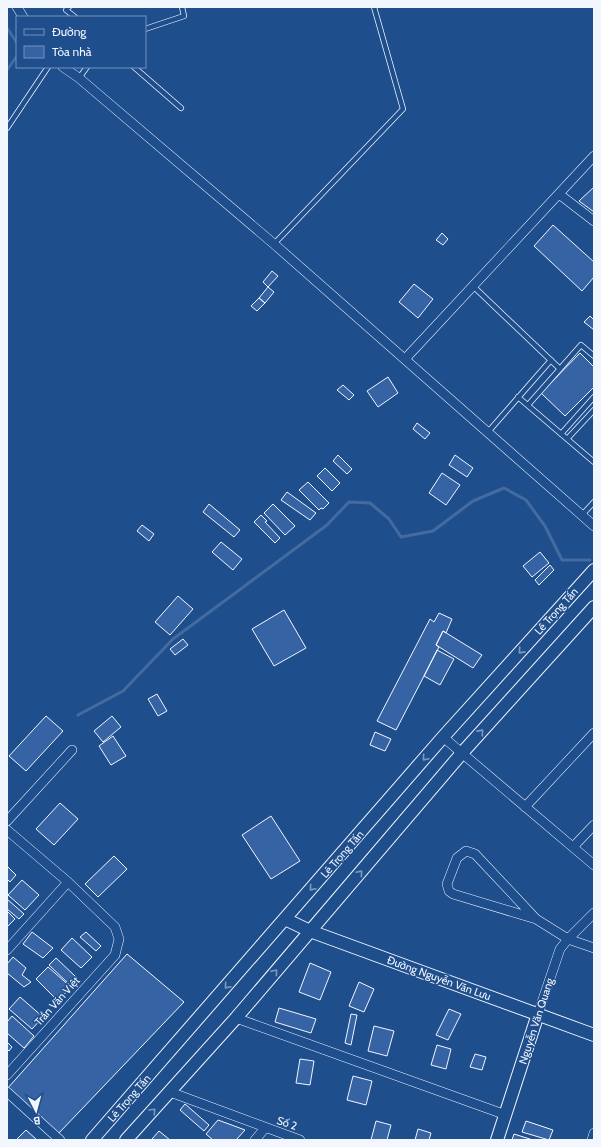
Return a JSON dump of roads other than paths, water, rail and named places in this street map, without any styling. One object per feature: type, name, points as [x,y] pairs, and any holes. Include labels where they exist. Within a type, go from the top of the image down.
[{"type":"street","points":[[17,7],[22,16]]},
{"type":"street","points":[[64,68],[79,78],[274,244],[594,526]]},
{"type":"street","points":[[405,360],[594,156]]},
{"type":"street","points":[[559,194],[594,221]]},
{"type":"street","name":"Lê Trọng Tấn","points":[[92,1140],[443,737],[594,570]]},
{"type":"street","points":[[126,1140],[236,1018],[462,753],[594,607]]},
{"type":"street","points":[[525,807],[594,733]]},
{"type":"street","points":[[443,737],[594,865]]},
{"type":"street","points":[[7,821],[72,750]]},
{"type":"street","points":[[573,847],[594,825]]},
{"type":"street","points":[[7,830],[68,882],[7,950]]},
{"type":"street","points":[[536,919],[453,894],[449,891],[448,884],[457,858],[466,852],[475,854],[536,919],[568,939],[594,948]]},
{"type":"street","name":"Trần Văn Việt","points":[[7,1075],[115,955],[119,939],[115,927],[68,882]]},
{"type":"street","name":"Nguyễn Văn Quang","points":[[497,1140],[560,949],[594,913]]},
{"type":"street","name":"Đường Nguyễn Văn Lưu","points":[[285,920],[310,931],[538,1014],[594,1036]]},
{"type":"street","points":[[236,1018],[506,1115]]},
{"type":"street","points":[[7,1092],[60,1140]]},
{"type":"street","name":"Số 2","points":[[170,1092],[300,1140]]},
{"type":"street","points":[[255,1140],[265,1128]]},
{"type":"street","points":[[592,1140],[594,1133]]},
{"type":"lane","points":[[69,7],[66,10],[74,16]]},
{"type":"lane","points":[[146,29],[184,16],[182,7]]},
{"type":"lane","points":[[274,244],[403,109],[374,7]]},
{"type":"lane","points":[[7,128],[47,68]]},
{"type":"lane","points":[[79,78],[86,68]]},
{"type":"lane","points":[[135,68],[181,108]]},
{"type":"lane","points":[[473,286],[560,369]]},
{"type":"lane","points":[[528,405],[581,344],[594,356]]},
{"type":"lane","points":[[488,432],[550,360]]},
{"type":"lane","points":[[518,397],[594,462]]},
{"type":"lane","points":[[561,434],[594,397]]},
{"type":"lane","points":[[567,439],[594,410]]},
{"type":"lane","points":[[582,516],[594,502]]},
{"type":"waterway","points":[[7,28],[16,42]]},
{"type":"waterway","points":[[7,70],[16,57]]},
{"type":"waterway","points":[[78,715],[123,691],[173,639],[327,525],[349,502],[370,503],[389,519],[401,537],[433,531],[473,501],[504,488],[526,500],[545,526],[562,560],[590,560]]}]
